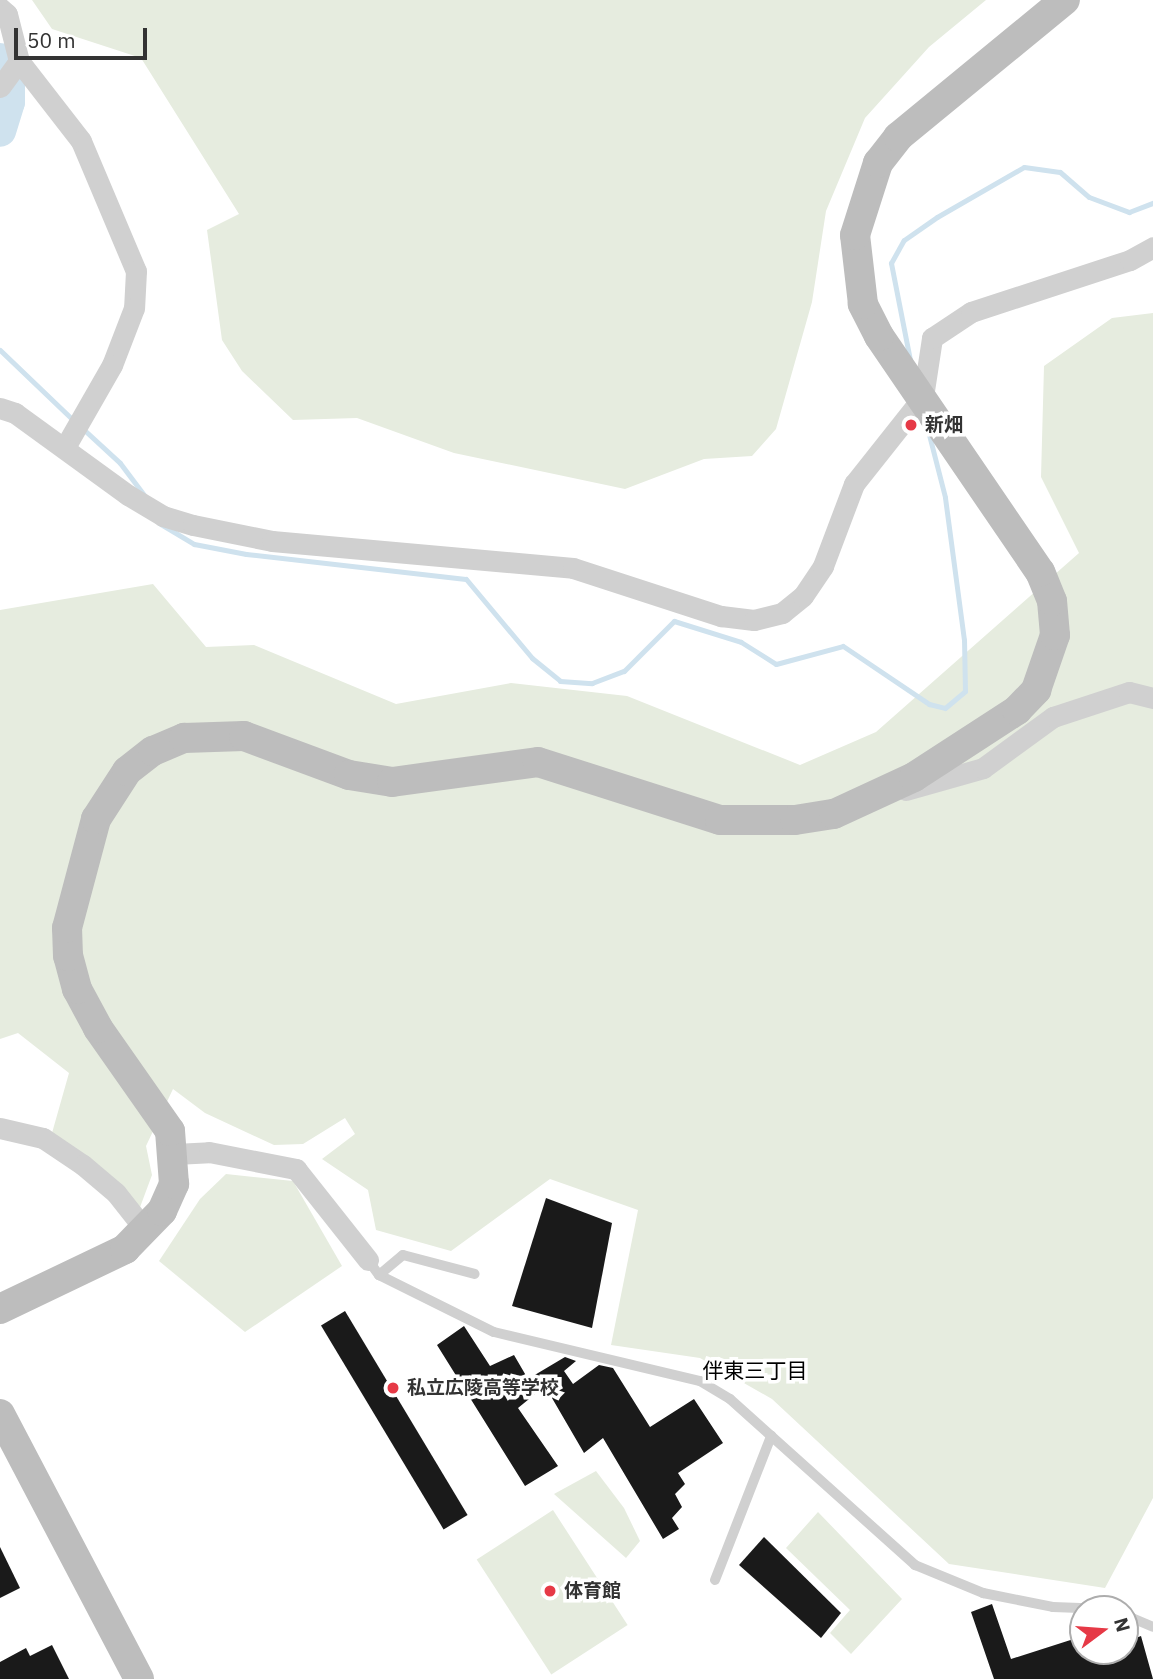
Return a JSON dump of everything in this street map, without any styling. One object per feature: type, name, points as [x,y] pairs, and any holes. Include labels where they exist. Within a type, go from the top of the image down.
[{"type":"street","points":[[866,801],[1017,710],[1049,664],[1055,635],[1052,601],[1040,572],[863,304],[855,234],[864,197],[898,137],[1065,0]]},
{"type":"street","points":[[0,8],[7,14],[19,61],[81,141],[136,271],[134,308],[112,365],[65,447]]},
{"type":"street","points":[[0,87],[19,61]]},
{"type":"street","points":[[0,408],[65,447],[128,495],[163,516],[193,525],[272,541],[573,568],[720,616],[754,621],[782,612],[803,596],[822,566],[855,484],[923,397],[932,338],[971,312],[1130,260],[1153,247]]},
{"type":"street","points":[[0,1309],[125,1249],[146,1231],[174,1184],[174,1154],[156,1103],[77,989],[68,956],[67,928],[96,819],[127,771],[153,751],[184,738],[244,736],[349,775],[392,782],[538,762],[720,820],[795,820],[983,768],[1053,717],[1129,692],[1153,698]]},
{"type":"street","points":[[0,1128],[43,1138],[83,1165],[117,1193],[146,1231]]},
{"type":"street","points":[[174,1154],[209,1152],[296,1169],[374,1268]]},
{"type":"street","points":[[0,1414],[139,1679]]},
{"type":"lane","points":[[374,1268],[403,1255],[475,1274]]},
{"type":"lane","points":[[374,1268],[494,1332],[700,1381],[771,1436],[915,1565],[983,1593],[1069,1608]]},
{"type":"lane","points":[[715,1580],[771,1436]]},
{"type":"shaded area","points":[[32,0],[986,0],[929,47],[865,118],[826,211],[812,302],[776,429],[752,456],[704,459],[625,489],[454,453],[357,418],[293,420],[242,371],[222,340],[207,230],[239,214],[141,58],[52,29]]},
{"type":"shaded area","points":[[1153,313],[1153,1498],[1105,1588],[949,1564],[772,1399],[700,1358],[611,1345],[638,1210],[550,1179],[451,1251],[376,1230],[368,1190],[322,1159],[355,1134],[345,1118],[303,1144],[274,1145],[205,1113],[173,1089],[146,1146],[152,1175],[139,1210],[52,1133],[69,1073],[18,1033],[0,1039],[0,610],[153,584],[206,647],[254,645],[396,704],[511,683],[627,696],[800,765],[876,732],[1079,553],[1041,477],[1044,366],[1112,318]]},
{"type":"shaded area","points":[[226,1174],[293,1181],[342,1266],[245,1332],[159,1261],[200,1199]]},
{"type":"shaded area","points":[[596,1471],[624,1508],[640,1541],[626,1558],[554,1494]]},
{"type":"shaded area","name":"体育館","points":[[553,1510],[628,1625],[551,1674],[477,1560]]},
{"type":"shaded area","points":[[818,1512],[902,1599],[851,1654],[830,1633],[850,1610],[786,1548]]},
{"type":"building","points":[[546,1198],[612,1223],[592,1328],[512,1306]]},
{"type":"building","points":[[345,1311],[468,1515],[444,1529],[321,1325]]},
{"type":"building","points":[[464,1326],[490,1366],[514,1355],[528,1379],[565,1357],[576,1361],[564,1371],[573,1384],[599,1365],[613,1368],[650,1427],[694,1399],[723,1443],[678,1473],[685,1484],[675,1494],[682,1507],[672,1518],[679,1529],[663,1539],[603,1438],[584,1453],[545,1386],[518,1408],[558,1466],[525,1486],[437,1345]]},
{"type":"building","points":[[764,1537],[841,1613],[821,1638],[739,1565]]},
{"type":"building","points":[[0,1547],[20,1588],[0,1598]]},
{"type":"building","points":[[992,1604],[1011,1659],[1069,1640],[1069,1665],[1139,1665],[1141,1636],[1153,1679],[994,1679],[971,1612]]},
{"type":"building","points":[[52,1645],[69,1679],[0,1679],[0,1662],[26,1648],[30,1656]]},
{"type":"waterway","points":[[0,59],[9,74],[9,102],[0,131]]},
{"type":"waterway","points":[[910,360],[891,263],[904,240],[937,217],[1024,167],[1060,172],[1089,197],[1129,212],[1153,203]]},
{"type":"waterway","points":[[0,350],[74,421]]},
{"type":"waterway","points":[[81,427],[120,463],[147,499]]},
{"type":"waterway","points":[[159,523],[194,544],[246,554],[466,579],[532,658],[560,681],[592,683],[624,671],[674,621],[741,642],[776,664],[843,646],[929,704],[945,708],[965,691],[964,640],[945,497],[928,431]]},
{"type":"place","name":"新畑","points":[[911,425]]},
{"type":"place","name":"私立広陵高等学校","points":[[393,1388]]},
{"type":"place","name":"体育館","points":[[550,1591]]},
{"type":"district","name":"伴東三丁目","points":[[755,1370]]}]
